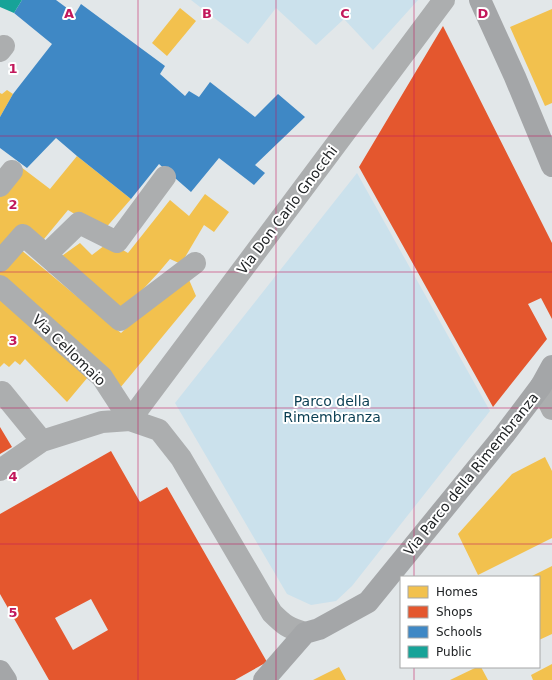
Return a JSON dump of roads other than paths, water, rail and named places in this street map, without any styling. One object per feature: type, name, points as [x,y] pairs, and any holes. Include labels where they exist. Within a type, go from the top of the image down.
[{"type":"main road","points":[[480,0],[515,77],[552,166]]},
{"type":"main road","name":"Via Parco della Rimembranza","points":[[305,633],[319,629],[368,602],[504,435],[541,386],[552,366]]},
{"type":"main road","points":[[264,680],[305,633]]},
{"type":"main road","points":[[0,671],[6,680]]},
{"type":"street","name":"Via Don Carlo Gnocchi","points":[[130,420],[444,0]]},
{"type":"street","points":[[46,256],[79,223],[117,242],[165,177]]},
{"type":"street","points":[[0,261],[23,235],[120,320],[195,263]]},
{"type":"street","name":"Via Cellomaio","points":[[0,286],[102,377],[130,420]]},
{"type":"street","points":[[541,386],[552,409]]},
{"type":"street","points":[[0,393],[2,392],[42,441]]},
{"type":"street","points":[[0,470],[42,441],[102,422],[130,420],[158,430],[181,458],[272,612],[284,625],[293,630],[305,633]]},
{"type":"park label","name":"Parco della Rimembranza","points":[[332,410]]}]
